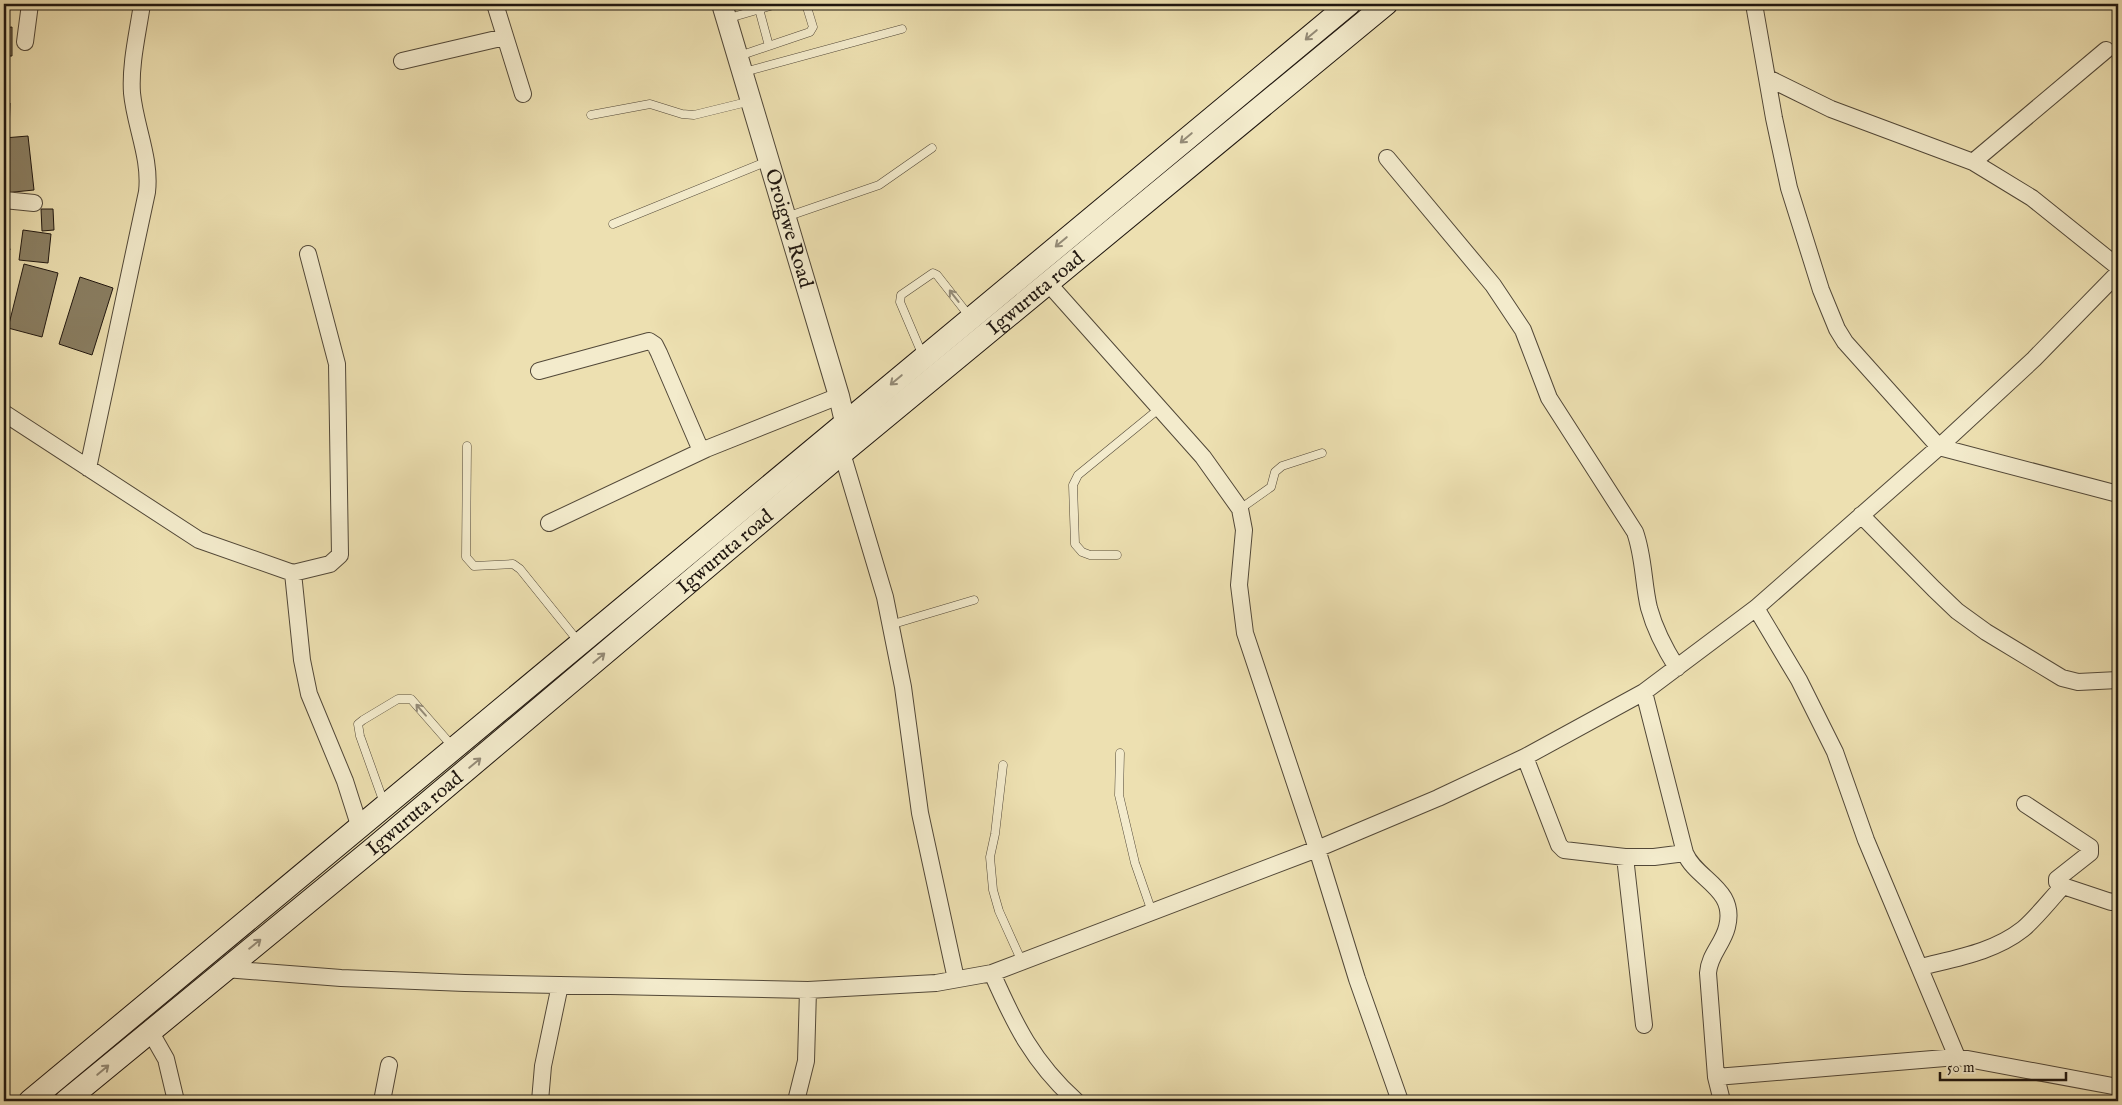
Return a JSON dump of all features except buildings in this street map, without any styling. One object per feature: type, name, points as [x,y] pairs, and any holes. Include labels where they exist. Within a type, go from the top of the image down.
[{"type":"main road","name":"Igwuruta road","points":[[66,1101],[383,841],[842,453],[1386,4]]},
{"type":"main road","name":"Igwuruta road","points":[[30,1101],[1340,7]]},
{"type":"street","points":[[25,42],[30,4]]},
{"type":"street","points":[[88,468],[148,185],[148,168],[132,95],[132,80],[142,4]]},
{"type":"street","points":[[495,4],[523,94]]},
{"type":"street","points":[[1754,4],[1774,118],[1789,188],[1810,259],[1837,329],[1846,342],[1939,447],[2118,494]]},
{"type":"street","name":"Oroigwe Road","points":[[724,11],[840,396],[845,422],[842,453]]},
{"type":"street","points":[[402,61],[505,37]]},
{"type":"street","points":[[1973,162],[2106,50]]},
{"type":"street","points":[[1768,78],[1831,108],[1973,162],[2032,198],[2118,267]]},
{"type":"street","points":[[1387,158],[1493,285],[1523,330],[1549,398],[1635,532],[1641,548],[1649,606],[1654,624],[1663,647],[1677,668]]},
{"type":"street","points":[[4,200],[34,203]]},
{"type":"street","points":[[4,413],[198,540],[292,573],[336,561],[340,555],[337,364],[308,254]]},
{"type":"street","points":[[225,969],[341,978],[808,990],[896,987],[992,973],[1022,962],[1317,849],[1438,798],[1525,757],[1644,692],[1756,608],[1939,447],[2034,359],[2118,273]]},
{"type":"street","points":[[1048,283],[1203,457],[1240,509],[1244,530],[1238,585],[1245,634],[1317,849],[1357,980],[1400,1101]]},
{"type":"street","points":[[539,371],[649,341],[652,342],[660,353],[699,446],[706,449]]},
{"type":"street","points":[[549,523],[706,449],[840,396]]},
{"type":"street","points":[[842,453],[884,597],[903,687],[920,813],[956,979]]},
{"type":"street","points":[[1861,515],[1934,589],[1958,611],[1986,632],[2055,676],[2078,682],[2115,684]]},
{"type":"street","points":[[292,573],[302,660],[309,694],[345,781],[359,825]]},
{"type":"street","points":[[1756,608],[1799,680],[1835,752],[1866,840],[1921,967],[1957,1057]]},
{"type":"street","points":[[1644,692],[1685,853],[1689,862],[1710,879],[1721,892],[1727,909],[1727,926],[1709,966],[1716,1077],[1722,1101]]},
{"type":"street","points":[[1525,757],[1559,845],[1564,850],[1625,857],[1654,857],[1685,853]]},
{"type":"street","points":[[2024,804],[2090,847],[2090,853],[2057,879],[2057,882],[2062,886],[2111,902],[2118,901]]},
{"type":"street","points":[[1625,857],[1644,1024]]},
{"type":"street","points":[[1921,967],[1968,955],[2008,939],[2024,928],[2062,886]]},
{"type":"street","points":[[992,973],[1014,1023],[1030,1051],[1058,1084],[1076,1101]]},
{"type":"street","points":[[540,1101],[543,1066],[560,985]]},
{"type":"street","points":[[796,1101],[806,1061],[808,990]]},
{"type":"street","points":[[150,1031],[166,1059],[176,1101]]},
{"type":"street","points":[[1716,1077],[1957,1057],[2115,1086],[2114,1101]]},
{"type":"street","points":[[382,1101],[389,1066]]},
{"type":"lane","points":[[724,11],[759,9],[777,4]]},
{"type":"lane","points":[[740,64],[769,46],[810,32],[812,26],[806,4]]},
{"type":"lane","points":[[759,9],[769,46]]},
{"type":"lane","points":[[740,64],[902,29]]},
{"type":"lane","points":[[591,115],[650,104],[682,114],[694,115],[750,101]]},
{"type":"lane","points":[[786,217],[879,186],[932,148]]},
{"type":"lane","points":[[612,224],[768,162]]},
{"type":"lane","points":[[923,357],[900,302],[901,295],[933,274],[937,275],[970,317]]},
{"type":"lane","points":[[1117,555],[1082,552],[1075,544],[1073,485],[1078,475],[1160,408]]},
{"type":"lane","points":[[467,446],[466,557],[474,566],[512,564],[520,570],[579,643]]},
{"type":"lane","points":[[1240,509],[1272,487],[1276,472],[1282,466],[1322,453]]},
{"type":"lane","points":[[890,625],[974,600]]},
{"type":"lane","points":[[384,804],[360,736],[358,724],[398,699],[411,699],[453,747]]},
{"type":"lane","points":[[1120,753],[1119,795],[1135,863],[1152,912]]},
{"type":"lane","points":[[1003,765],[990,865],[993,890],[999,911],[1022,962]]}]
